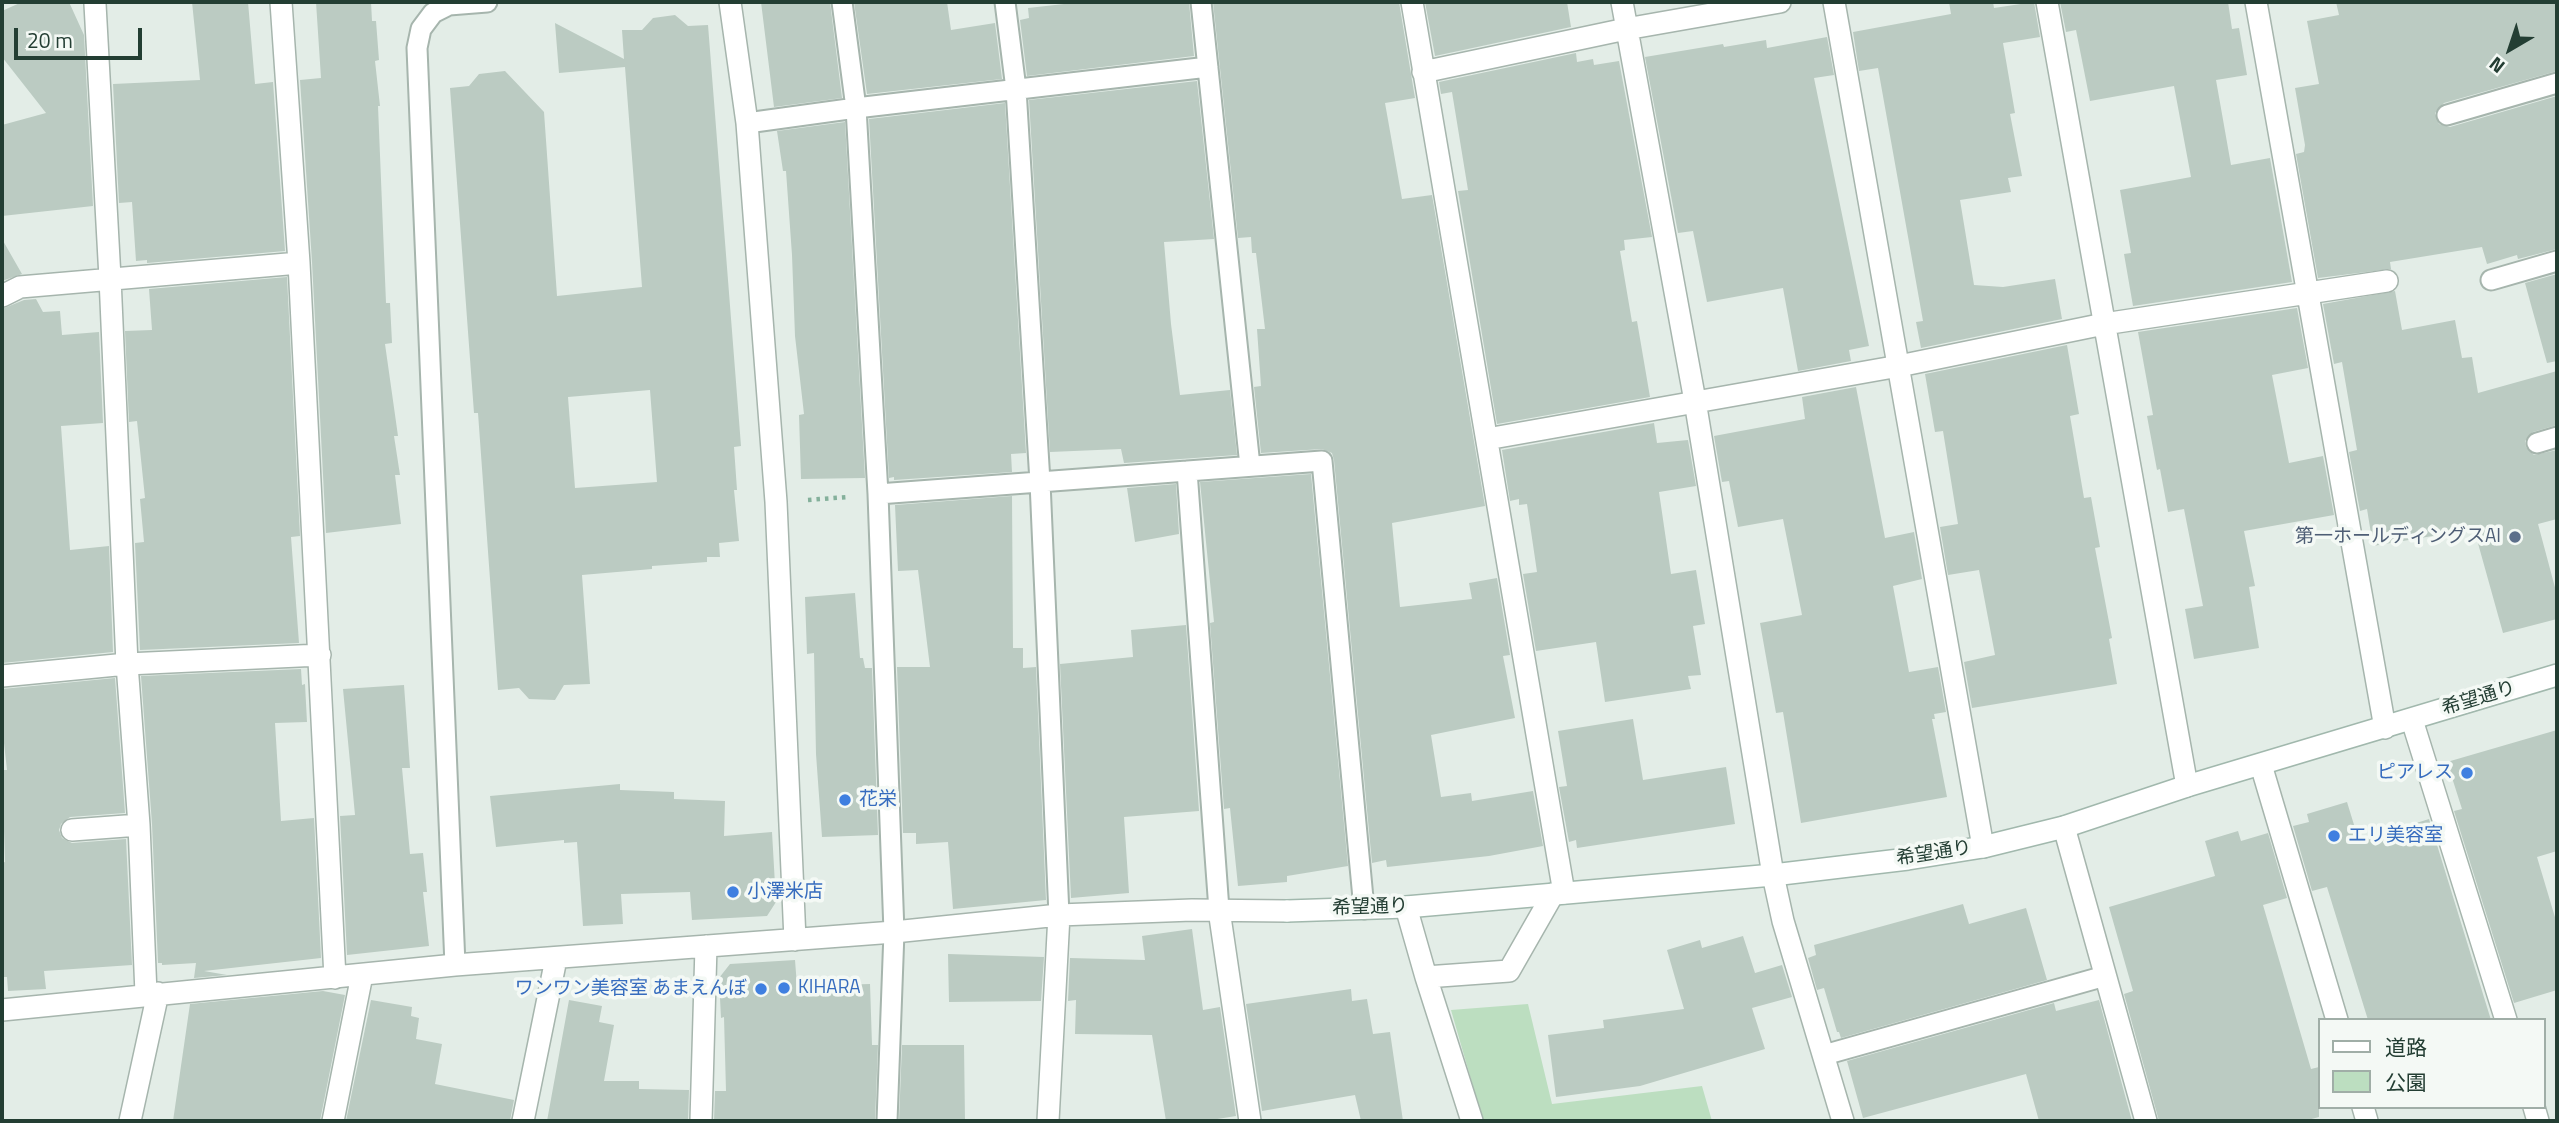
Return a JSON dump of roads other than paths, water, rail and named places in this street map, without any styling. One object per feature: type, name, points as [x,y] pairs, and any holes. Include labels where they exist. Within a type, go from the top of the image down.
[{"type":"street","points":[[281,2],[299,263],[335,978]]},
{"type":"street","points":[[730,2],[747,123],[776,502],[795,940]]},
{"type":"street","points":[[1412,2],[1487,439],[1558,893],[1509,971],[1426,977]]},
{"type":"street","points":[[1622,2],[1695,401],[1773,875],[1783,921],[1843,1121]]},
{"type":"street","points":[[1423,72],[1626,29],[1780,2]]},
{"type":"street","points":[[1834,2],[1983,847]]},
{"type":"street","points":[[2047,2],[2187,786]]},
{"type":"street","points":[[2256,2],[2385,728]]},
{"type":"street","points":[[95,4],[127,664],[152,993],[130,1121]]},
{"type":"street","points":[[2,296],[20,287],[299,263]]},
{"type":"street","points":[[1487,439],[1899,366],[2104,324],[2387,281]]},
{"type":"street","points":[[2,676],[127,664],[320,655]]},
{"type":"street","name":"希望通り","points":[[2,1010],[455,965],[894,932],[1059,915],[1406,907],[1773,875],[1908,859],[1983,847],[2064,827],[2187,786],[2557,675]]},
{"type":"street","points":[[2412,720],[2506,1018]]},
{"type":"street","points":[[2261,765],[2336,1018]]},
{"type":"street","points":[[72,830],[139,825]]},
{"type":"street","points":[[2064,827],[2146,1121]]},
{"type":"street","points":[[1406,907],[1472,1121]]},
{"type":"street","points":[[1219,910],[1250,1121]]},
{"type":"street","points":[[1048,1121],[1059,915]]},
{"type":"street","points":[[701,1121],[706,946]]},
{"type":"street","points":[[523,1121],[556,959]]},
{"type":"street","points":[[333,1121],[362,975]]},
{"type":"lane","points":[[455,965],[417,48],[421,29],[433,13],[449,5],[487,2]]},
{"type":"lane","points":[[842,2],[856,108],[878,494],[894,932],[887,1121]]},
{"type":"lane","points":[[1005,2],[1016,89],[1040,482],[1059,915]]},
{"type":"lane","points":[[1201,2],[1250,467]]},
{"type":"lane","points":[[747,123],[1208,67]]},
{"type":"lane","points":[[2448,114],[2557,83]]},
{"type":"lane","points":[[2490,280],[2557,261]]},
{"type":"lane","points":[[2537,443],[2557,437]]},
{"type":"lane","points":[[878,494],[1322,461],[1364,909]]},
{"type":"lane","points":[[1187,471],[1219,910]]},
{"type":"lane","points":[[1824,1055],[2105,976]]},
{"type":"place","name":"第一ホールディングスAI","points":[[2515,537]]},
{"type":"place","name":"ピアレス","points":[[2467,773]]},
{"type":"place","name":"花栄","points":[[845,800]]},
{"type":"place","name":"エリ美容室","points":[[2334,836]]},
{"type":"place","name":"小澤米店","points":[[733,892]]},
{"type":"place","name":"KIHARA","points":[[784,988]]},
{"type":"place","name":"ワンワン美容室 あまえんぼ","points":[[761,989]]}]
